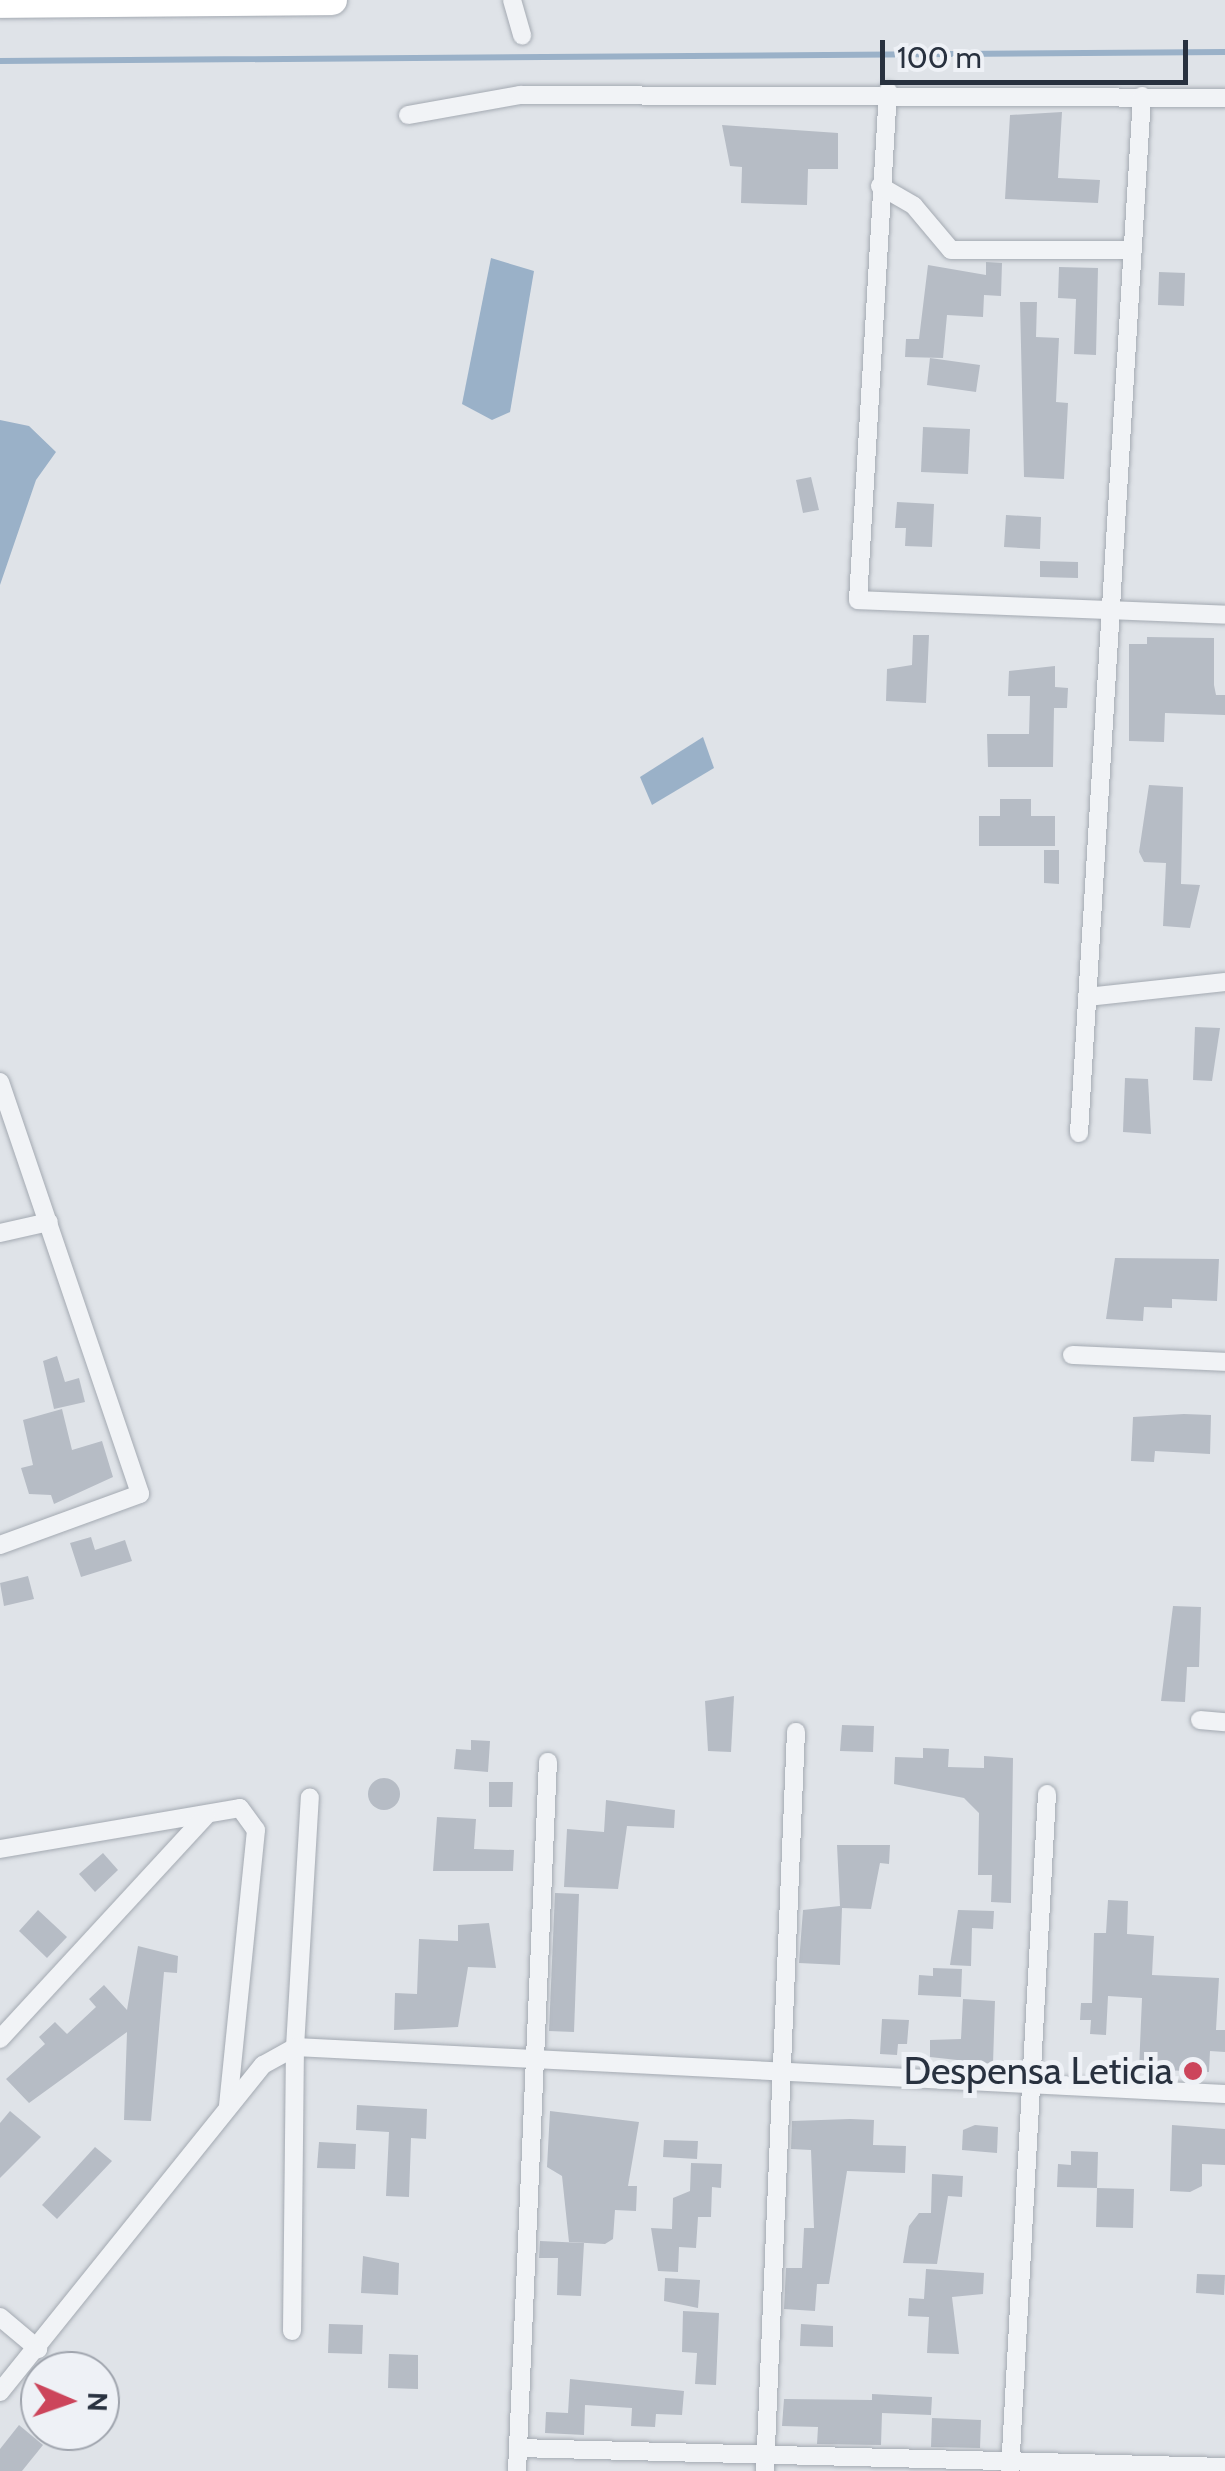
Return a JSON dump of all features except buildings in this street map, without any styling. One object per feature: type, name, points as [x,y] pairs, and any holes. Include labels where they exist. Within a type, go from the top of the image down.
[{"type":"highway","points":[[0,3],[332,0]]},
{"type":"street","points":[[512,0],[522,36]]},
{"type":"street","points":[[520,95],[521,73]]},
{"type":"street","points":[[888,92],[858,600],[1225,615]]},
{"type":"street","points":[[408,115],[520,95],[888,92],[1225,98]]},
{"type":"street","points":[[1079,1134],[1142,96]]},
{"type":"street","points":[[880,186],[914,206],[951,250],[1133,250]]},
{"type":"street","points":[[1087,996],[1225,982]]},
{"type":"street","points":[[0,1082],[140,1494],[0,1546]]},
{"type":"street","points":[[0,1233],[50,1222]]},
{"type":"street","points":[[1072,1354],[1225,1362]]},
{"type":"street","points":[[1200,1720],[1225,1722]]},
{"type":"street","points":[[766,2464],[786,2073],[796,1732]]},
{"type":"street","points":[[517,2471],[548,1762]]},
{"type":"street","points":[[1011,2464],[1047,1794]]},
{"type":"street","points":[[292,2330],[295,2047],[310,1797]]},
{"type":"street","points":[[0,1849],[240,1808],[256,1830],[228,2107]]},
{"type":"street","points":[[0,2039],[206,1816]]},
{"type":"street","points":[[0,2392],[262,2065],[295,2047],[1225,2094]]},
{"type":"street","points":[[0,2317],[38,2349]]},
{"type":"street","points":[[518,2448],[766,2464],[1225,2466]]},
{"type":"water","points":[[491,258],[534,271],[510,412],[492,420],[462,404]]},
{"type":"water","points":[[0,420],[29,426],[56,452],[36,480],[0,585]]},
{"type":"water","points":[[703,737],[714,768],[652,805],[640,777]]},
{"type":"waterway","points":[[0,61],[1225,52]]},
{"type":"place","name":"Despensa Leticia","points":[[1193,2071]]}]
